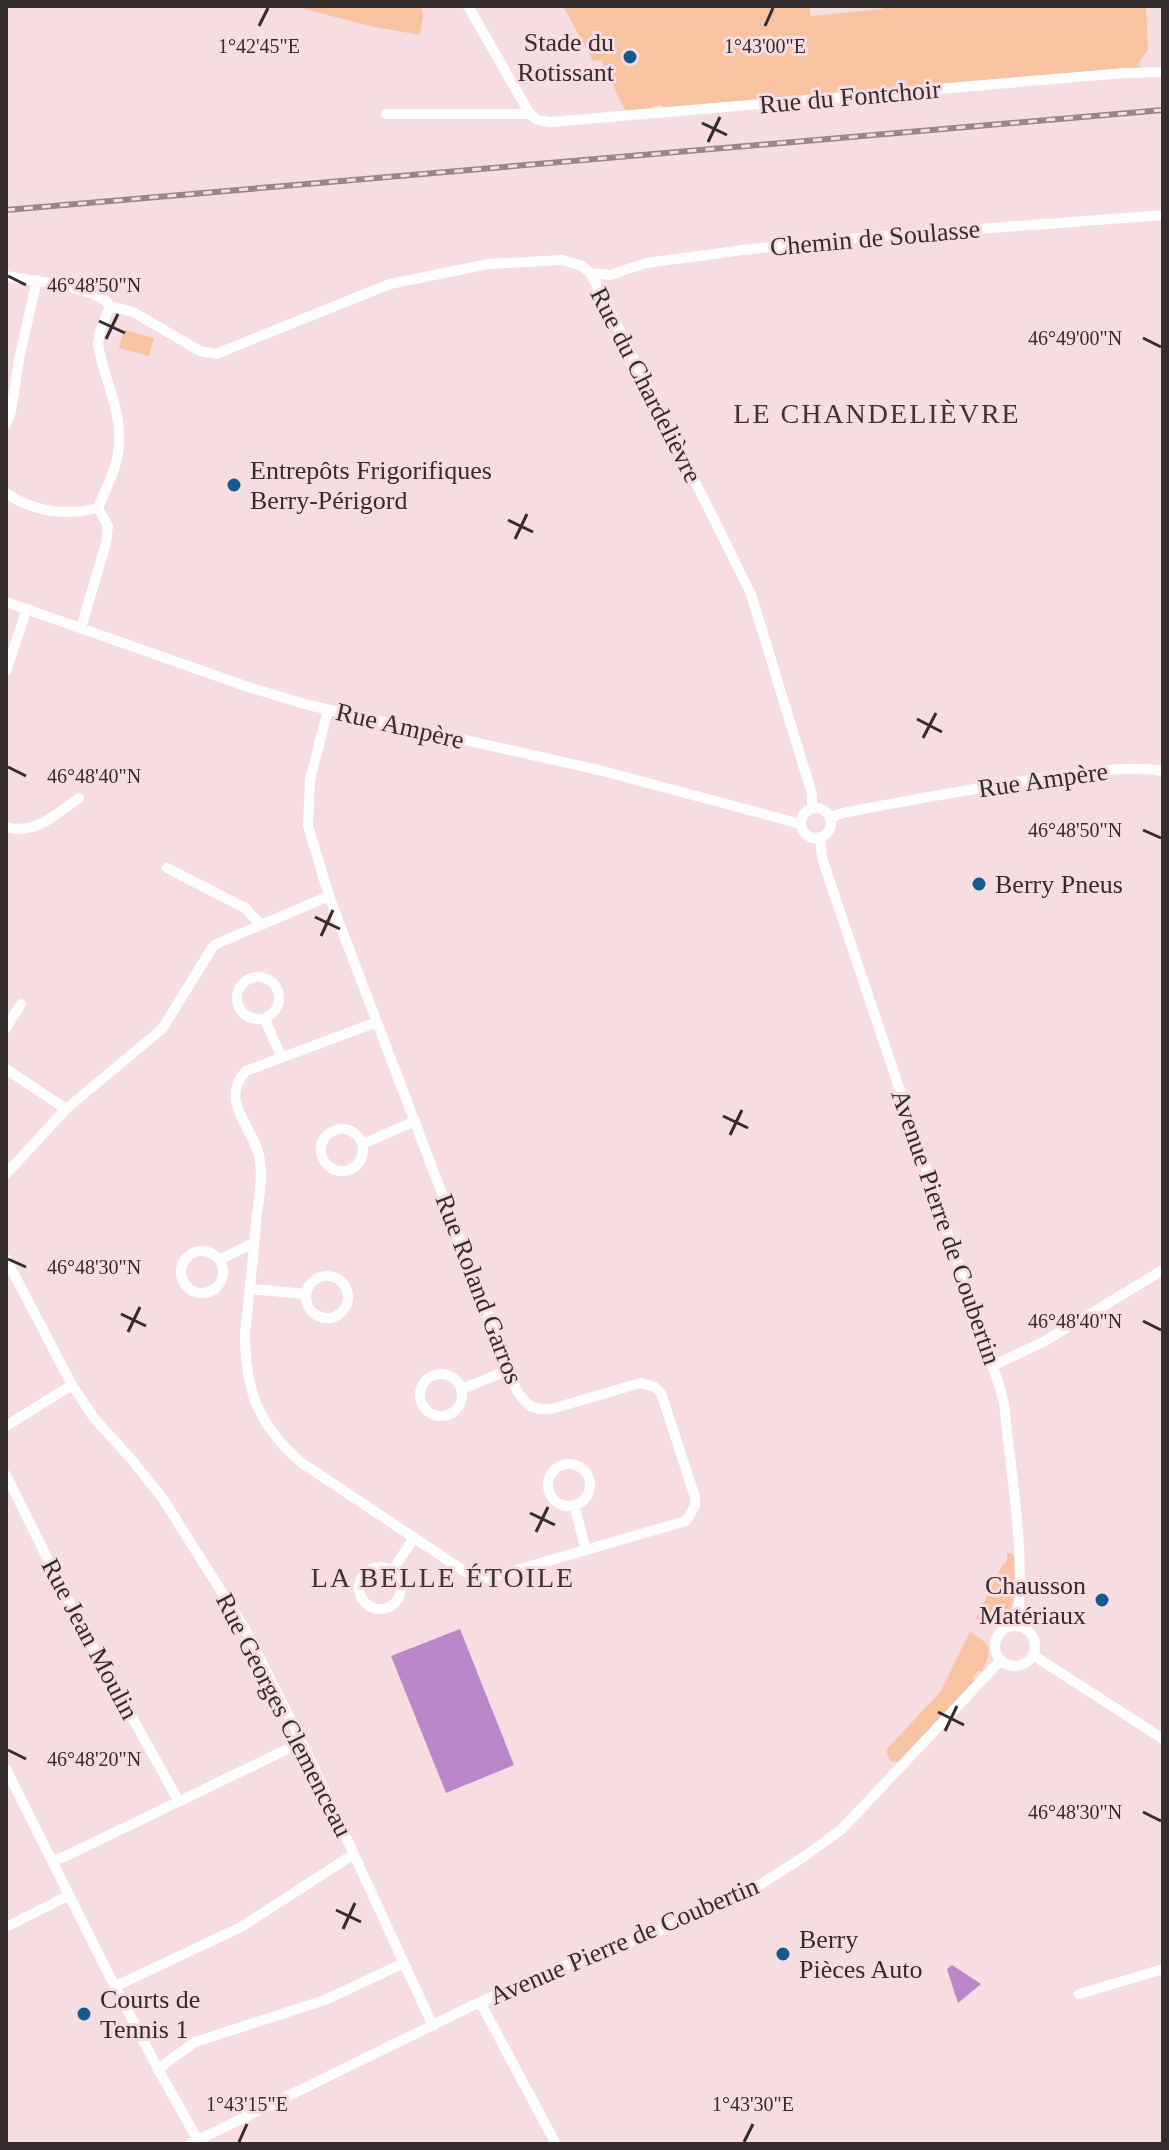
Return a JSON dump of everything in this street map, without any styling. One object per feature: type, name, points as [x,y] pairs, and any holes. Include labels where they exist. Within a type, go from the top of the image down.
[{"type":"street","points":[[468,6],[534,117]]},
{"type":"street","name":"Rue du Fontchoir","points":[[386,114],[534,117],[550,122],[1163,72]]},
{"type":"street","name":"Chemin de Soulasse","points":[[590,273],[610,275],[646,263],[860,238],[1163,215]]},
{"type":"street","name":"Rue du Chardelièvre","points":[[6,276],[91,293],[110,306],[133,312],[200,351],[216,354],[390,284],[489,264],[563,260],[582,266],[590,273],[751,594],[812,794],[812,808]]},
{"type":"street","points":[[6,424],[37,280]]},
{"type":"street","points":[[98,508],[120,444],[98,344],[110,306]]},
{"type":"street","points":[[6,493],[46,511],[98,508]]},
{"type":"street","points":[[81,628],[106,543],[108,526],[98,508]]},
{"type":"street","name":"Rue Ampère","points":[[6,602],[251,688],[328,710],[599,770],[801,824]]},
{"type":"street","points":[[6,671],[27,609]]},
{"type":"street","name":"Rue Roland Garros","points":[[328,710],[310,780],[308,826],[329,896],[415,1121],[517,1391],[526,1404],[538,1410],[641,1383],[655,1387],[661,1393],[695,1497],[692,1513],[686,1521],[485,1578],[467,1573],[302,1463],[284,1449],[261,1419],[248,1381],[245,1358],[260,1159],[235,1103],[238,1080],[246,1071],[377,1022]]},
{"type":"street","name":"Rue Ampère","points":[[831,819],[847,812],[994,785],[1116,769],[1163,771]]},
{"type":"street","points":[[6,827],[17,830],[37,827],[79,798]]},
{"type":"street","points":[[812,808],[826,811],[831,819],[828,833],[820,838],[810,837],[802,829],[803,816],[812,808]]},
{"type":"street","name":"Avenue Pierre de Coubertin","points":[[820,838],[822,858],[1004,1403],[1021,1548],[1017,1626]]},
{"type":"street","points":[[167,868],[245,908],[261,925]]},
{"type":"street","points":[[6,1174],[66,1109],[162,1029],[214,945],[329,896]]},
{"type":"street","points":[[252,977],[271,980],[279,992],[275,1012],[264,1018],[250,1018],[237,1001],[241,986],[252,977]]},
{"type":"street","points":[[6,1028],[21,1004]]},
{"type":"street","points":[[264,1018],[282,1058]]},
{"type":"street","points":[[6,1069],[66,1109]]},
{"type":"street","points":[[363,1144],[415,1121]]},
{"type":"street","points":[[336,1129],[354,1132],[363,1144],[362,1158],[348,1170],[334,1170],[327,1165],[321,1153],[324,1138],[336,1129]]},
{"type":"street","points":[[219,1260],[254,1243]]},
{"type":"street","points":[[208,1252],[219,1260],[223,1274],[212,1291],[200,1294],[183,1282],[181,1268],[190,1254],[208,1252]]},
{"type":"street","name":"Rue Georges Clemenceau","points":[[6,1259],[72,1385],[94,1418],[163,1499],[244,1627],[302,1742],[433,2026]]},
{"type":"street","points":[[992,1366],[1045,1341],[1163,1270]]},
{"type":"street","points":[[328,1275],[345,1284],[349,1298],[343,1311],[326,1318],[312,1312],[306,1294],[313,1280],[328,1275]]},
{"type":"street","points":[[250,1289],[306,1294]]},
{"type":"street","points":[[462,1389],[509,1370]]},
{"type":"street","points":[[435,1375],[454,1378],[462,1389],[461,1403],[447,1416],[433,1415],[427,1411],[420,1398],[423,1383],[435,1375]]},
{"type":"street","points":[[6,1426],[72,1385]]},
{"type":"street","points":[[563,1464],[581,1467],[589,1479],[589,1492],[585,1499],[574,1505],[561,1505],[554,1500],[548,1488],[551,1473],[563,1464]]},
{"type":"street","name":"Rue Jean Moulin","points":[[6,1475],[79,1622],[178,1800]]},
{"type":"street","points":[[574,1505],[586,1550]]},
{"type":"street","points":[[392,1571],[414,1538]]},
{"type":"street","points":[[372,1568],[392,1571],[401,1590],[396,1603],[378,1610],[365,1604],[358,1591],[362,1576],[372,1568]]},
{"type":"street","points":[[1024,1627],[1033,1636],[1033,1655],[1018,1666],[1006,1664],[995,1649],[997,1637],[1006,1628],[1024,1627]]},
{"type":"street","points":[[1033,1655],[1163,1739]]},
{"type":"street","name":"Avenue Pierre de Coubertin","points":[[196,2143],[480,2002],[739,1898],[805,1856],[853,1818],[1001,1660]]},
{"type":"street","points":[[52,1861],[302,1742]]},
{"type":"street","points":[[6,1769],[196,2143]]},
{"type":"street","points":[[116,1986],[241,1927],[354,1854]]},
{"type":"street","points":[[6,1927],[70,1895]]},
{"type":"street","points":[[158,2069],[195,2042],[325,2000],[404,1963]]},
{"type":"street","points":[[1079,1994],[1163,1969]]},
{"type":"street","points":[[480,2002],[556,2144]]},
{"type":"shaded area","points":[[293,6],[421,6],[423,16],[420,35]]},
{"type":"shaded area","points":[[563,6],[809,6],[811,16],[882,9],[882,6],[1146,6],[1148,50],[1137,65],[1147,69],[666,110],[661,105],[653,106],[649,111],[626,112],[601,60],[593,61]]},
{"type":"shaded area","points":[[124,330],[154,338],[149,356],[119,348]]},
{"type":"shaded area","points":[[1007,1553],[1015,1557],[1012,1606],[1000,1623],[990,1624],[976,1618],[1003,1564],[1007,1562]]},
{"type":"shaded area","points":[[460,1629],[514,1765],[446,1793],[391,1656]]},
{"type":"shaded area","points":[[970,1632],[988,1648],[982,1671],[978,1671],[973,1677],[974,1681],[899,1762],[890,1761],[886,1750],[941,1691]]},
{"type":"shaded area","points":[[952,1965],[981,1984],[958,2003],[947,1969]]},
{"type":"railway","points":[[6,210],[1163,110]]},
{"type":"place","name":"Stade du Rotissant","points":[[630,57]]},
{"type":"place","name":"Entrepôts Frigorifiques Berry-Périgord","points":[[234,485]]},
{"type":"place","name":"Berry Pneus","points":[[979,884]]},
{"type":"place","name":"Chausson Matériaux","points":[[1102,1600]]},
{"type":"place","name":"Berry Pièces Auto","points":[[783,1954]]},
{"type":"place","name":"Courts de Tennis 1","points":[[84,2014]]},
{"type":"district","name":"LE CHANDELIÈVRE","points":[[877,413]]},
{"type":"district","name":"LA BELLE ÉTOILE","points":[[443,1577]]}]
